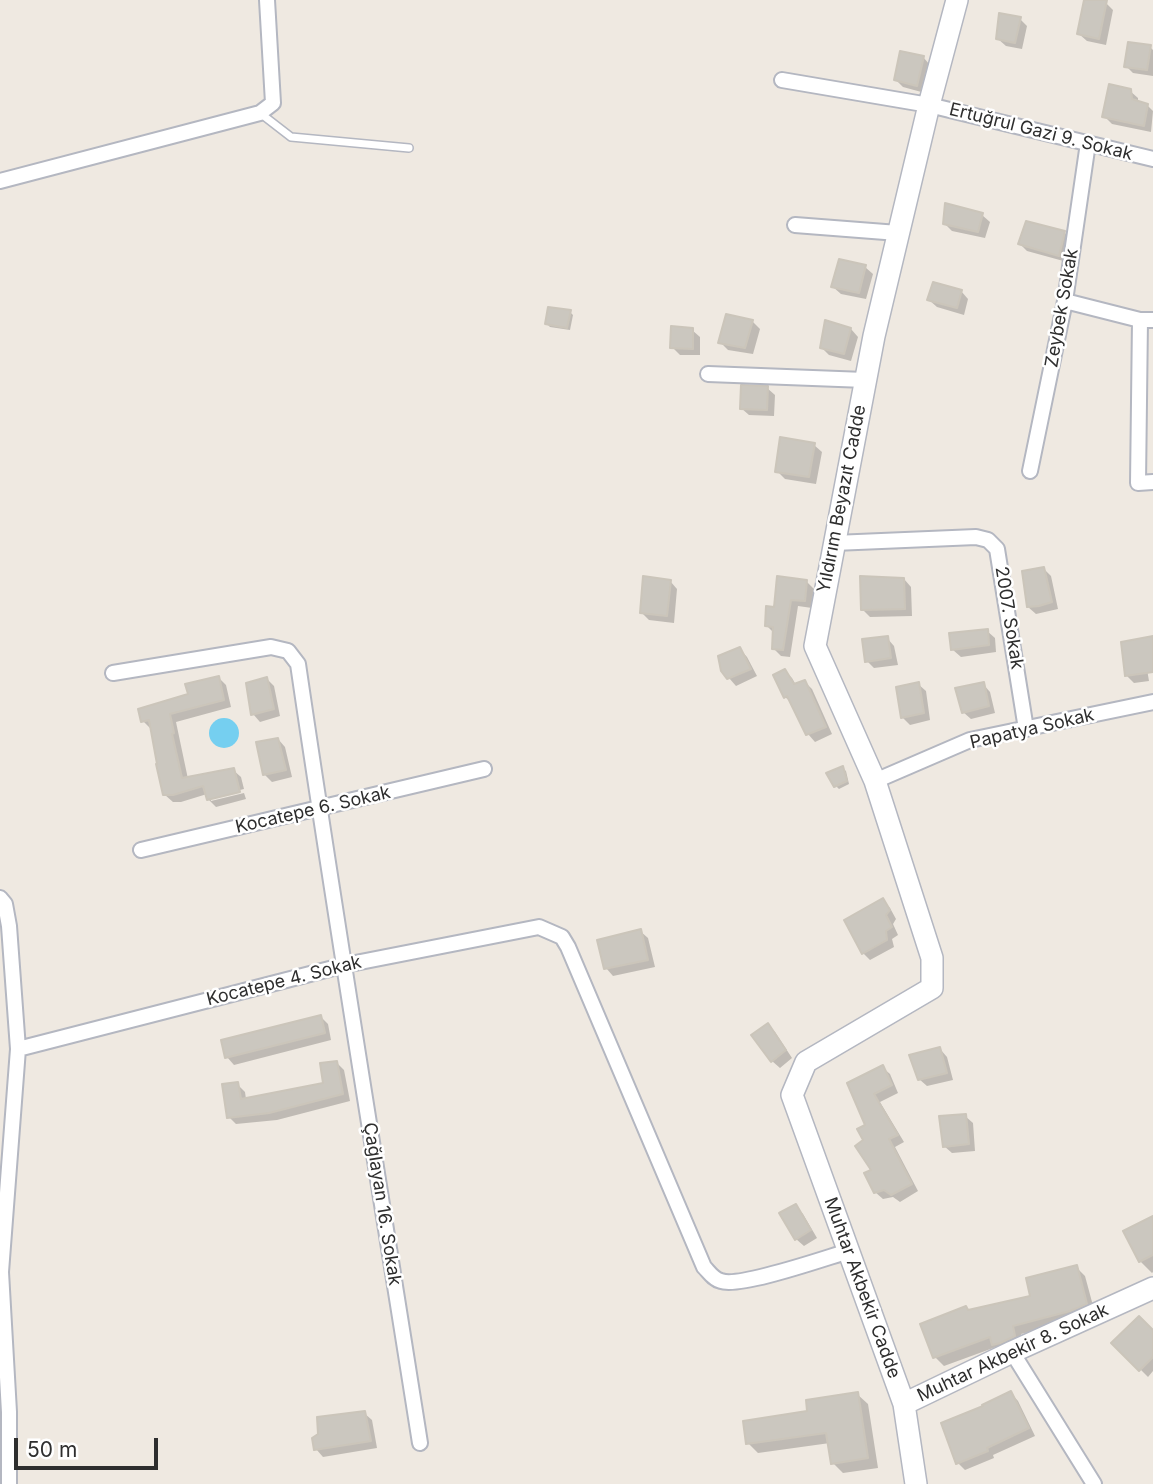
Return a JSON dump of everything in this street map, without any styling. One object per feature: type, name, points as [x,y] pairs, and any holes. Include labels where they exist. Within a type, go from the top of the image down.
[{"type":"street","points":[[0,181],[260,113],[273,103],[267,0]]},
{"type":"street","name":"Yıldırım Beyazıt Cadde","points":[[792,1095],[806,1062],[932,988],[932,958],[875,781],[815,646],[873,336],[957,0]]},
{"type":"street","name":"Ertuğrul Gazi 9. Sokak","points":[[782,80],[929,105],[1153,159]]},
{"type":"street","name":"Zeybek Sokak","points":[[1030,471],[1065,301],[1088,143]]},
{"type":"street","points":[[795,225],[898,233]]},
{"type":"street","points":[[1065,301],[1147,320],[1138,483],[1153,482]]},
{"type":"street","points":[[708,374],[865,380]]},
{"type":"street","name":"2007. Sokak","points":[[834,543],[976,537],[988,540],[997,549],[1026,729]]},
{"type":"street","name":"Çağlayan 16. Sokak","points":[[113,673],[271,647],[288,652],[298,664],[420,1443]]},
{"type":"street","name":"Papatya Sokak","points":[[875,781],[970,740],[1153,702]]},
{"type":"street","name":"Kocatepe 6. Sokak","points":[[141,850],[484,769]]},
{"type":"street","points":[[3,901],[9,926],[18,1049],[0,1271],[9,1412],[9,1484]]},
{"type":"street","name":"Kocatepe 4. Sokak","points":[[18,1049],[345,965],[539,927],[562,937],[568,947],[704,1267],[712,1277],[722,1282],[734,1283],[751,1280],[849,1251]]},
{"type":"street","name":"Muhtar Akbekir Cadde","points":[[792,1095],[904,1404],[916,1484]]},
{"type":"street","name":"Muhtar Akbekir 8. Sokak","points":[[904,1404],[1153,1288]]},
{"type":"street","points":[[1012,1352],[1094,1484]]},
{"type":"lane","points":[[260,113],[291,137],[409,148]]},
{"type":"water","points":[[224,718],[235,722],[239,733],[235,744],[224,748],[213,744],[209,733],[213,722]]},
{"type":"building","points":[[1084,0],[1107,0],[1099,39],[1077,34]]},
{"type":"building","points":[[999,13],[1021,17],[1015,43],[996,39]]},
{"type":"building","points":[[1128,42],[1151,45],[1147,70],[1124,67]]},
{"type":"building","points":[[900,51],[924,56],[917,86],[894,80]]},
{"type":"building","points":[[1109,84],[1131,89],[1132,99],[1148,104],[1144,126],[1102,117]]},
{"type":"building","points":[[945,203],[983,213],[978,232],[943,224]]},
{"type":"building","points":[[1026,221],[1065,231],[1059,256],[1018,244]]},
{"type":"building","points":[[839,259],[866,265],[859,293],[831,287]]},
{"type":"building","points":[[933,282],[962,290],[957,308],[927,300]]},
{"type":"building","points":[[548,307],[571,310],[567,328],[545,324]]},
{"type":"building","points":[[726,314],[753,320],[745,348],[718,343]]},
{"type":"building","points":[[825,320],[851,328],[844,354],[820,348]]},
{"type":"building","points":[[671,326],[693,328],[693,349],[670,348]]},
{"type":"building","points":[[741,385],[768,386],[767,410],[740,409]]},
{"type":"building","points":[[780,437],[815,443],[809,477],[775,472]]},
{"type":"building","points":[[1044,567],[1052,602],[1027,607],[1022,571]]},
{"type":"building","points":[[643,576],[671,580],[667,616],[640,613]]},
{"type":"building","points":[[777,576],[807,580],[805,601],[791,600],[783,650],[772,649],[773,627],[765,626],[766,606],[774,607]]},
{"type":"building","points":[[860,576],[904,578],[905,609],[861,610]]},
{"type":"building","points":[[988,629],[989,645],[951,650],[949,633]]},
{"type":"building","points":[[888,636],[891,658],[865,662],[862,639]]},
{"type":"building","points":[[1153,636],[1153,672],[1125,676],[1121,642]]},
{"type":"building","points":[[740,647],[751,669],[727,679],[721,671],[718,656]]},
{"type":"building","points":[[785,669],[794,684],[805,680],[826,727],[806,735],[787,696],[784,698],[773,675]]},
{"type":"building","points":[[219,676],[224,700],[170,714],[172,734],[182,778],[234,768],[240,792],[207,800],[203,786],[173,795],[163,795],[149,720],[141,722],[138,709],[188,694],[185,684]]},
{"type":"building","points":[[267,677],[274,709],[251,715],[246,683]]},
{"type":"building","points":[[919,682],[924,713],[901,718],[896,687]]},
{"type":"building","points":[[984,682],[989,706],[962,713],[955,688]]},
{"type":"building","points":[[278,738],[286,770],[263,775],[256,742]]},
{"type":"building","points":[[843,766],[847,781],[834,787],[826,773]]},
{"type":"building","points":[[883,898],[890,910],[886,915],[892,927],[886,931],[887,940],[862,954],[844,920]]},
{"type":"building","points":[[641,929],[648,960],[604,969],[597,940]]},
{"type":"building","points":[[321,1015],[325,1033],[225,1058],[221,1040]]},
{"type":"building","points":[[768,1023],[786,1050],[771,1062],[751,1035]]},
{"type":"building","points":[[940,1047],[947,1073],[918,1080],[909,1055]]},
{"type":"building","points":[[337,1061],[343,1094],[269,1113],[227,1118],[222,1084],[238,1082],[241,1099],[323,1083],[320,1063]]},
{"type":"building","points":[[883,1065],[892,1085],[874,1094],[898,1135],[889,1139],[912,1184],[891,1195],[884,1190],[874,1193],[864,1173],[871,1170],[855,1146],[863,1140],[857,1129],[865,1125],[847,1083]]},
{"type":"building","points":[[966,1114],[969,1144],[943,1147],[939,1116]]},
{"type":"building","points":[[796,1204],[811,1230],[795,1240],[779,1213]]},
{"type":"building","points":[[1153,1216],[1153,1255],[1139,1262],[1123,1231]]},
{"type":"building","points":[[1077,1265],[1087,1304],[1013,1326],[1015,1336],[1000,1343],[992,1345],[990,1337],[933,1358],[920,1324],[966,1306],[968,1310],[1030,1296],[1026,1278]]},
{"type":"building","points":[[1139,1316],[1153,1330],[1153,1357],[1139,1371],[1111,1343]]},
{"type":"building","points":[[1011,1391],[1029,1428],[987,1448],[988,1451],[956,1464],[941,1423]]},
{"type":"building","points":[[858,1392],[868,1458],[831,1464],[826,1433],[746,1444],[743,1421],[807,1411],[806,1400]]},
{"type":"building","points":[[365,1411],[371,1441],[314,1450],[312,1438],[318,1434],[317,1417]]}]
